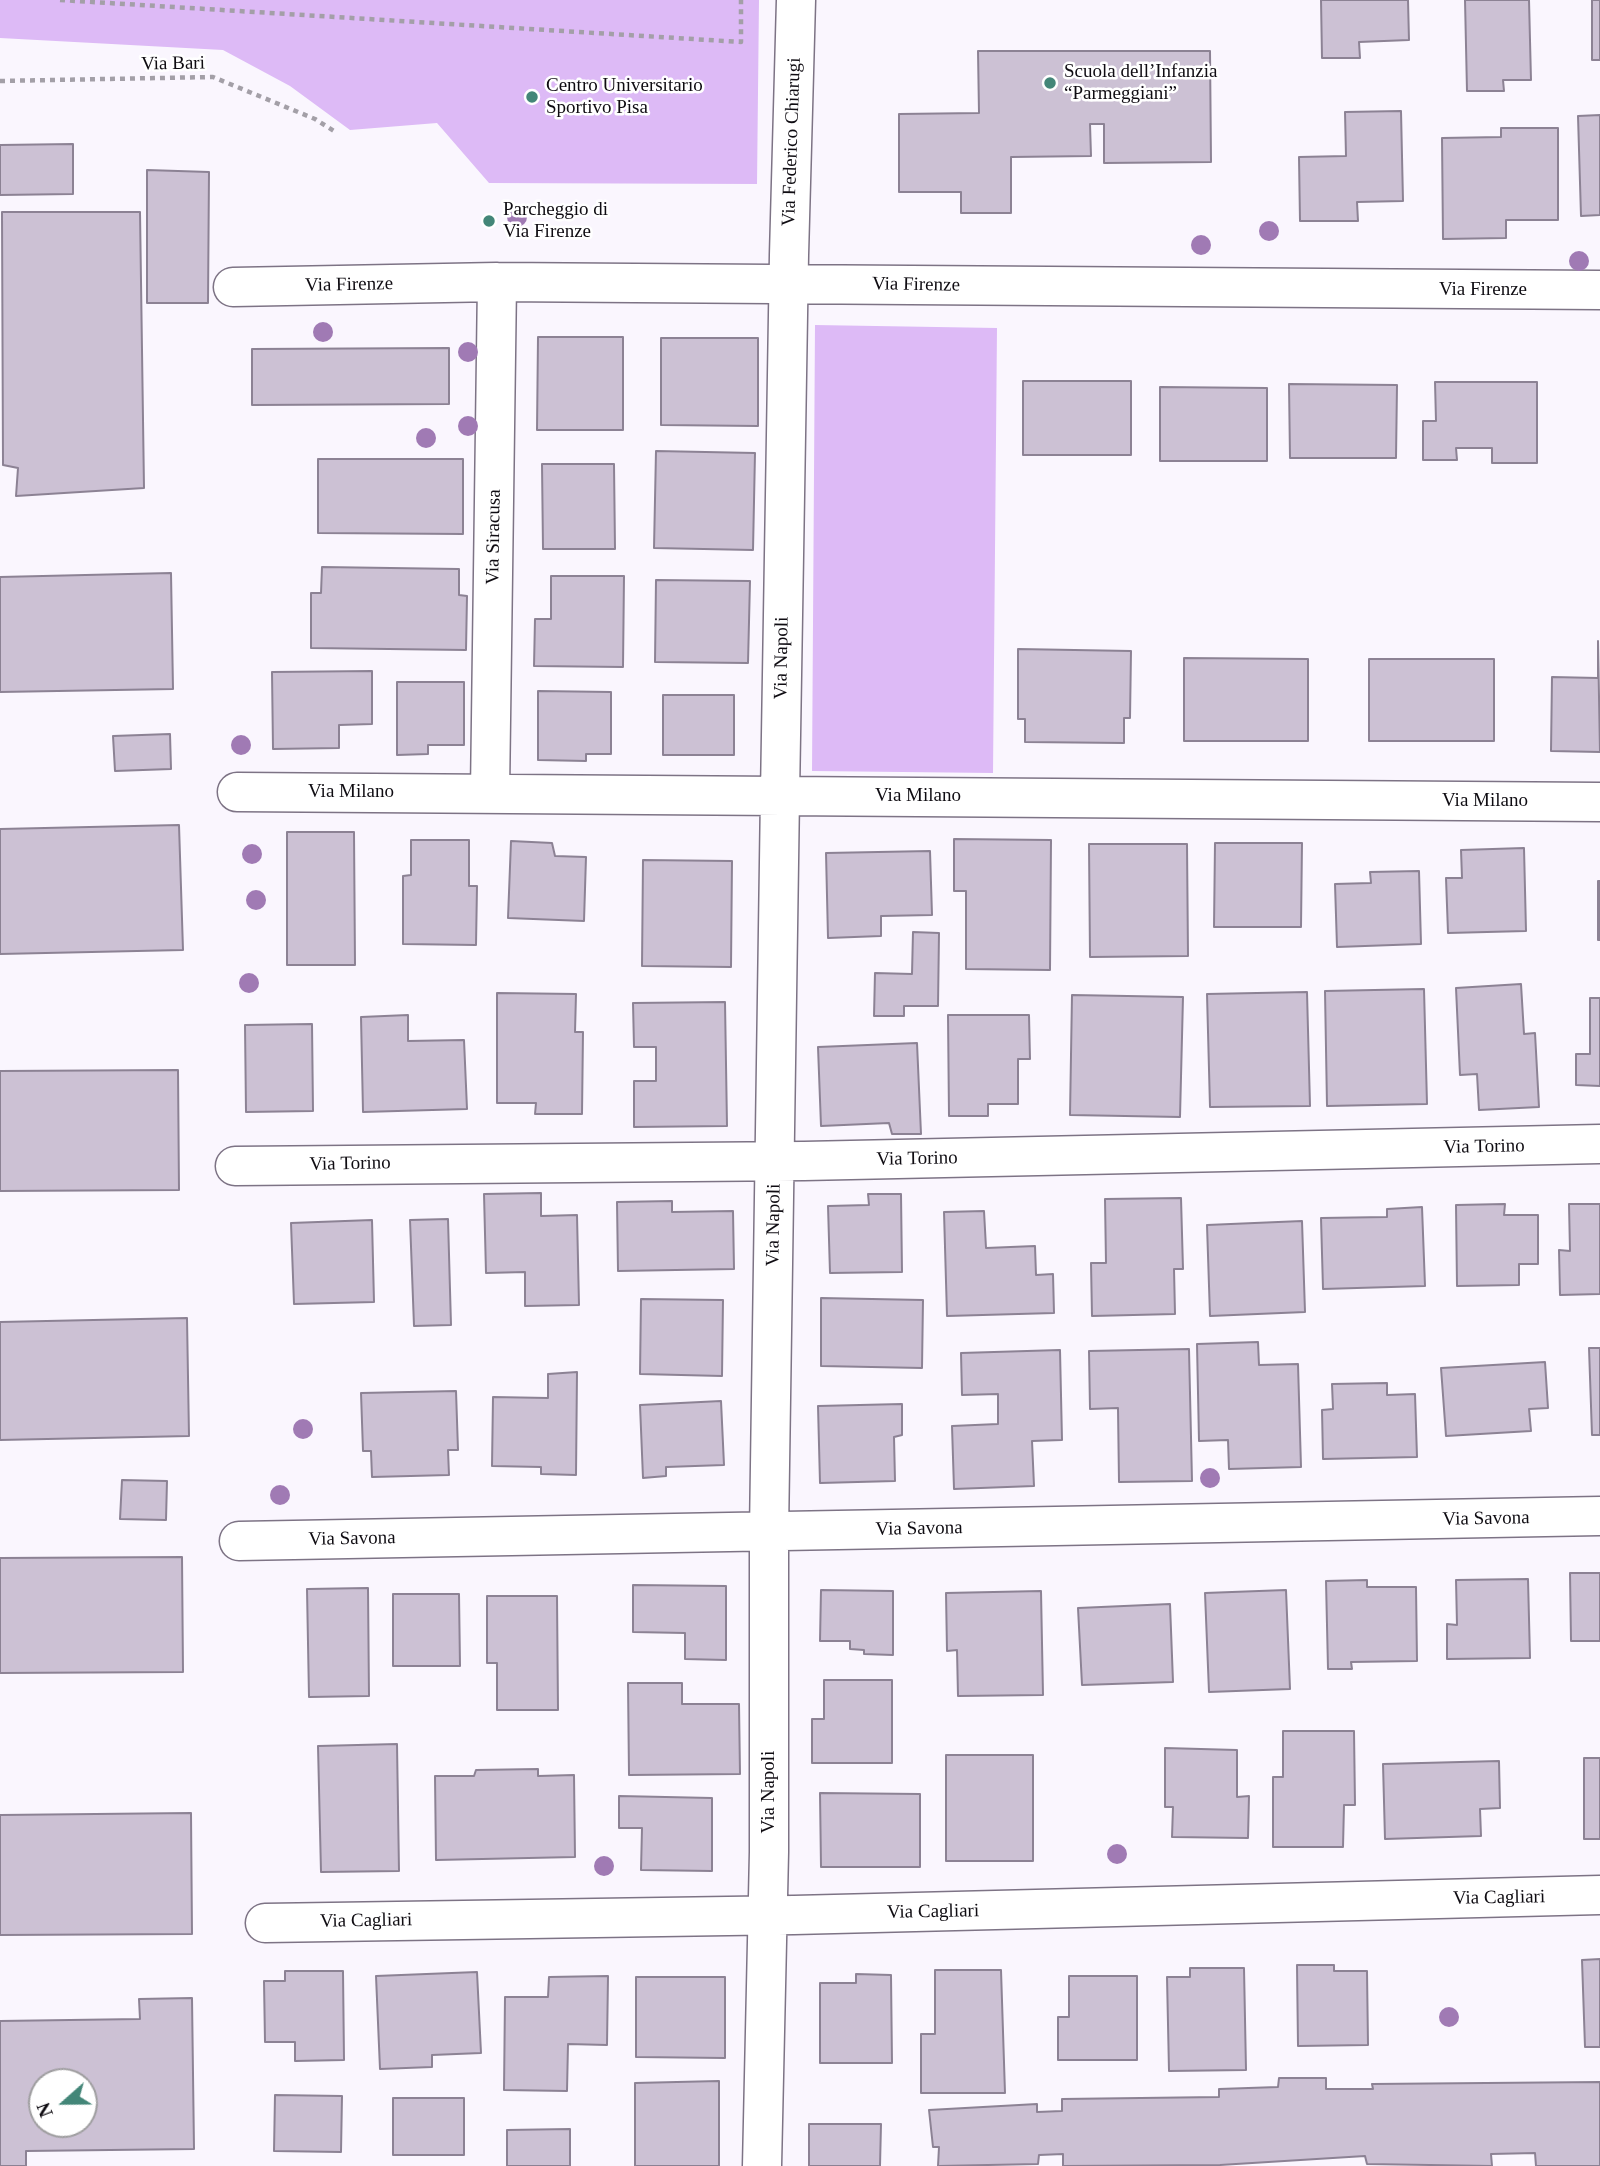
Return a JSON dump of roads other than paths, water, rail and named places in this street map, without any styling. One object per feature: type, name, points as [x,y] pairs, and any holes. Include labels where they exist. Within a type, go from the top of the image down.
[{"type":"street","name":"Via Federico Chiarugi","points":[[788,284],[796,0]]},
{"type":"street","name":"Via Firenze","points":[[233,287],[497,282],[1600,290]]},
{"type":"street","name":"Via Siracusa","points":[[491,792],[497,282]]},
{"type":"street","name":"Via Napoli","points":[[762,2166],[768,1915],[769,1532],[788,284]]},
{"type":"street","name":"Via Milano","points":[[237,792],[1600,802]]},
{"type":"street","name":"Via Torino","points":[[235,1166],[775,1161],[1600,1144]]},
{"type":"street","name":"Via Savona","points":[[239,1541],[1600,1516]]},
{"type":"street","name":"Via Cagliari","points":[[265,1923],[768,1915],[1600,1895]]},
{"type":"place","name":"Scuola dell’Infanzia “Parmeggiani”","points":[[1050,83]]},
{"type":"place","name":"Centro Universitario Sportivo Pisa","points":[[532,97]]},
{"type":"place","name":"Parcheggio di Via Firenze","points":[[489,221]]}]
